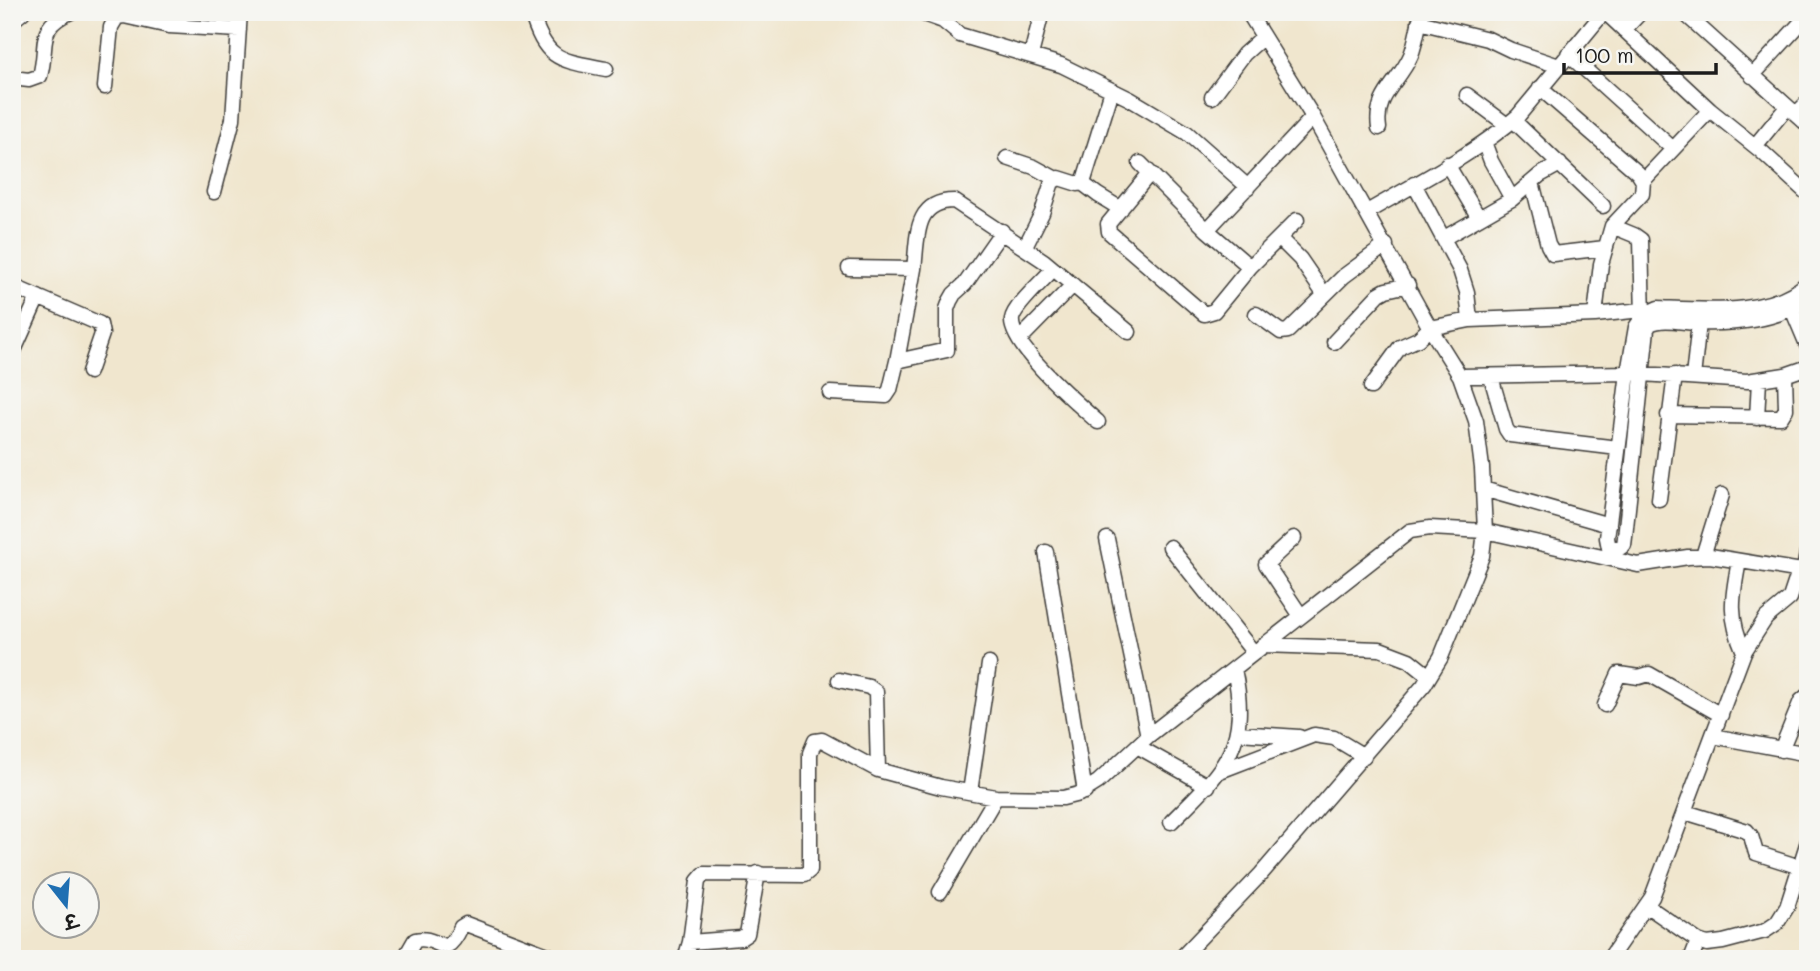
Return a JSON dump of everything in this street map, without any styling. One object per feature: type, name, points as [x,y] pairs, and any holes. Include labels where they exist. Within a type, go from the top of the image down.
[{"type":"street","points":[[12,21],[23,12]]},
{"type":"street","points":[[12,78],[29,80],[40,76],[47,29],[56,18],[71,12]]},
{"type":"street","points":[[214,192],[233,119],[240,12]]},
{"type":"street","points":[[531,12],[540,39],[556,55],[572,62],[606,69]]},
{"type":"street","points":[[918,12],[951,19],[960,36],[1061,65],[1112,90],[1187,132],[1248,187]]},
{"type":"street","points":[[1031,55],[1042,12]]},
{"type":"street","points":[[1367,212],[1484,142],[1510,123],[1604,12],[1710,110],[1808,194]]},
{"type":"street","points":[[1624,30],[1641,12]]},
{"type":"street","points":[[1683,12],[1808,125]]},
{"type":"street","points":[[1180,959],[1261,874],[1364,756],[1429,676],[1441,657],[1482,556],[1485,531],[1476,421],[1460,376],[1430,328],[1313,117],[1250,13]]},
{"type":"street","points":[[1752,75],[1808,15]]},
{"type":"street","points":[[105,87],[111,27],[117,17],[124,16],[169,26],[180,19],[239,30]]},
{"type":"street","points":[[1379,128],[1379,105],[1410,57],[1421,17],[1488,39],[1511,50],[1564,60],[1673,149]]},
{"type":"street","points":[[1212,97],[1244,54],[1263,37]]},
{"type":"street","points":[[1540,88],[1638,173],[1643,181],[1642,194],[1612,226],[1600,273],[1595,315]]},
{"type":"street","points":[[1082,183],[1112,90]]},
{"type":"street","points":[[1467,94],[1510,123],[1560,164],[1602,206]]},
{"type":"street","points":[[1755,146],[1792,111],[1808,102]]},
{"type":"street","points":[[1643,181],[1710,110]]},
{"type":"street","points":[[1207,230],[1313,117]]},
{"type":"street","points":[[1484,142],[1512,199]]},
{"type":"street","points":[[1007,158],[1034,167],[1056,179],[1082,183],[1121,209]]},
{"type":"street","points":[[1447,164],[1479,218]]},
{"type":"street","points":[[1444,238],[1512,199],[1560,164]]},
{"type":"street","points":[[1250,267],[1207,230],[1145,168],[1121,209],[1108,224],[1109,232],[1204,314],[1214,311],[1250,267],[1297,220]]},
{"type":"street","points":[[1025,247],[1042,213],[1052,182],[1056,179]]},
{"type":"street","points":[[1532,182],[1548,246],[1553,254],[1605,248]]},
{"type":"street","points":[[1414,184],[1460,270],[1470,320]]},
{"type":"street","points":[[831,393],[886,396],[890,390],[914,269],[920,220],[929,208],[954,201],[1025,247],[1129,332]]},
{"type":"street","points":[[1612,226],[1641,240],[1644,319],[1618,448],[1607,543],[1609,548],[1620,548],[1626,537],[1634,374]]},
{"type":"street","points":[[897,360],[947,350],[947,309],[950,301],[1002,232]]},
{"type":"street","points":[[1279,238],[1300,259],[1324,294]]},
{"type":"street","points":[[1256,314],[1284,332],[1290,330],[1324,294],[1386,245]]},
{"type":"street","points":[[849,268],[914,269]]},
{"type":"street","points":[[1054,269],[1013,315],[1012,321],[1020,339],[1044,372],[1098,422]]},
{"type":"street","points":[[1644,319],[1651,310],[1658,309],[1717,311],[1769,303],[1794,292],[1808,282]]},
{"type":"street","points":[[1020,339],[1073,285]]},
{"type":"street","points":[[1334,342],[1379,295],[1387,290],[1408,285]]},
{"type":"street","points":[[12,286],[100,324],[102,334],[89,372]]},
{"type":"street","points":[[12,355],[38,297]]},
{"type":"street","points":[[1371,387],[1400,347],[1418,339],[1430,328],[1470,320],[1595,315],[1644,319],[1650,324],[1661,320],[1699,323],[1760,318],[1792,309],[1808,299]]},
{"type":"street","points":[[1792,309],[1808,347]]},
{"type":"street","points":[[1693,377],[1699,323]]},
{"type":"street","points":[[1460,376],[1634,374],[1737,381],[1785,375],[1808,367]]},
{"type":"street","points":[[1660,499],[1668,415],[1675,375]]},
{"type":"street","points":[[1668,415],[1777,418],[1784,414],[1785,375]]},
{"type":"street","points":[[1491,377],[1510,435],[1618,448]]},
{"type":"street","points":[[1758,418],[1759,380]]},
{"type":"street","points":[[1483,489],[1609,525]]},
{"type":"street","points":[[1703,556],[1722,495]]},
{"type":"street","points":[[685,959],[690,942],[698,881],[701,877],[710,872],[804,875],[810,870],[810,753],[813,743],[822,740],[878,770],[996,797],[1063,797],[1085,792],[1142,741],[1410,531],[1430,528],[1485,531],[1638,565],[1703,556],[1804,571]]},
{"type":"street","points":[[1294,538],[1266,564],[1301,616]]},
{"type":"street","points":[[1107,539],[1142,741],[1208,786]]},
{"type":"street","points":[[1170,547],[1258,649],[1380,649],[1409,660],[1429,676]]},
{"type":"street","points":[[1609,959],[1647,906],[1744,652],[1766,618],[1790,598],[1804,571],[1808,547]]},
{"type":"street","points":[[1045,552],[1085,792]]},
{"type":"street","points":[[1739,561],[1731,608],[1734,627],[1744,652]]},
{"type":"street","points":[[970,792],[989,664]]},
{"type":"street","points":[[1171,822],[1220,771],[1238,733],[1240,706],[1234,669]]},
{"type":"street","points":[[1605,705],[1619,674],[1639,677],[1647,674],[1721,715]]},
{"type":"street","points":[[839,680],[869,687],[876,692],[878,770]]},
{"type":"street","points":[[1781,750],[1801,701],[1808,695]]},
{"type":"street","points":[[1238,733],[1304,738]]},
{"type":"street","points":[[1220,771],[1320,734],[1364,756]]},
{"type":"street","points":[[1713,736],[1808,754]]},
{"type":"street","points":[[940,892],[996,797]]},
{"type":"street","points":[[1685,812],[1747,831],[1751,835],[1756,853],[1800,867]]},
{"type":"street","points":[[1647,906],[1698,941],[1707,944],[1772,928],[1783,916],[1808,841]]},
{"type":"street","points":[[690,942],[741,938],[747,934],[758,873]]},
{"type":"street","points":[[404,959],[415,940],[424,939],[444,947],[449,946],[455,942],[461,927],[466,924],[558,959]]},
{"type":"street","points":[[1691,959],[1698,941]]}]
